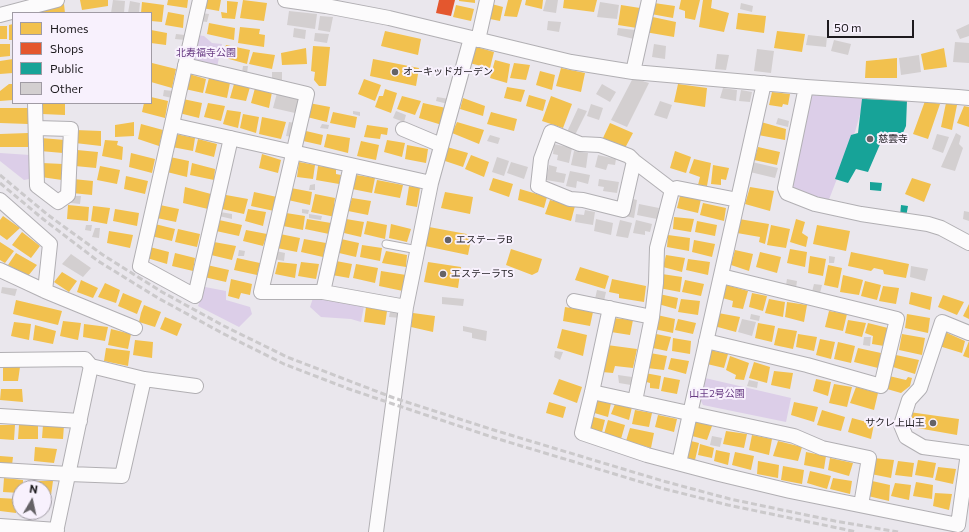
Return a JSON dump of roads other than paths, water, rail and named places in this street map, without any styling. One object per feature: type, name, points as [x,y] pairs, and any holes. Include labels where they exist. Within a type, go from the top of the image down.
[{"type":"street","points":[[20,12],[33,10],[57,0]]},
{"type":"street","points":[[200,0],[140,266],[195,296],[231,138]]},
{"type":"street","points":[[285,0],[389,18],[571,62],[633,72],[806,87],[969,98]]},
{"type":"street","points":[[376,532],[406,308],[431,184],[441,146],[487,0]]},
{"type":"street","points":[[633,72],[649,0]]},
{"type":"street","points":[[0,15],[12,13]]},
{"type":"street","points":[[185,65],[307,94],[261,292],[323,292],[406,308]]},
{"type":"street","points":[[679,463],[764,83]]},
{"type":"street","points":[[806,87],[785,188],[787,193],[823,206],[861,214],[928,224],[941,228],[969,243]]},
{"type":"street","points":[[35,104],[37,186],[58,202],[68,195],[71,129],[36,128]]},
{"type":"street","points":[[172,125],[431,184]]},
{"type":"street","points":[[403,129],[441,146]]},
{"type":"street","points":[[634,161],[623,210],[583,200],[570,199],[538,186],[541,159],[551,132],[580,144],[600,145],[629,156],[672,190]]},
{"type":"street","points":[[323,292],[351,165]]},
{"type":"street","points":[[672,190],[678,188],[738,200]]},
{"type":"street","points":[[635,401],[652,316],[656,283],[657,248],[672,190]]},
{"type":"street","points":[[0,200],[50,244],[45,291]]},
{"type":"street","points":[[0,270],[45,291],[135,328]]},
{"type":"street","points":[[706,342],[807,365],[881,386],[897,319],[721,276]]},
{"type":"street","points":[[574,301],[652,316]]},
{"type":"street","points":[[610,308],[582,433],[647,455],[790,491],[958,525],[965,503],[968,453],[923,448],[906,437],[901,425],[909,400],[920,388],[942,322],[969,333]]},
{"type":"street","points":[[0,360],[84,359],[91,366],[144,379],[196,386]]},
{"type":"street","points":[[0,526],[57,531],[91,366]]},
{"type":"street","points":[[0,470],[122,476],[144,379]]},
{"type":"street","points":[[592,392],[794,436],[822,448],[869,458],[861,505]]},
{"type":"street","points":[[0,416],[80,421]]},
{"type":"lane","points":[[386,244],[418,250]]},
{"type":"railway","points":[[0,175],[48,215],[103,255],[162,292],[224,326],[287,357],[394,398],[663,481],[730,499],[835,521],[898,532]]},
{"type":"railway","points":[[0,183],[43,219],[98,261],[158,298],[222,333],[284,364],[349,389],[495,438],[661,488],[728,505],[857,532]]},
{"type":"place","name":"オーキッドガーデン","points":[[395,72]]},
{"type":"place","name":"慈雲寺","points":[[870,139]]},
{"type":"place","name":"エステーラB","points":[[448,240]]},
{"type":"place","name":"エステーラTS","points":[[443,274]]},
{"type":"place","name":"サクレ上山王","points":[[933,423]]},
{"type":"park label","name":"北寿福寺公園","points":[[206,53]]},
{"type":"park label","name":"山王2号公園","points":[[717,394]]}]
